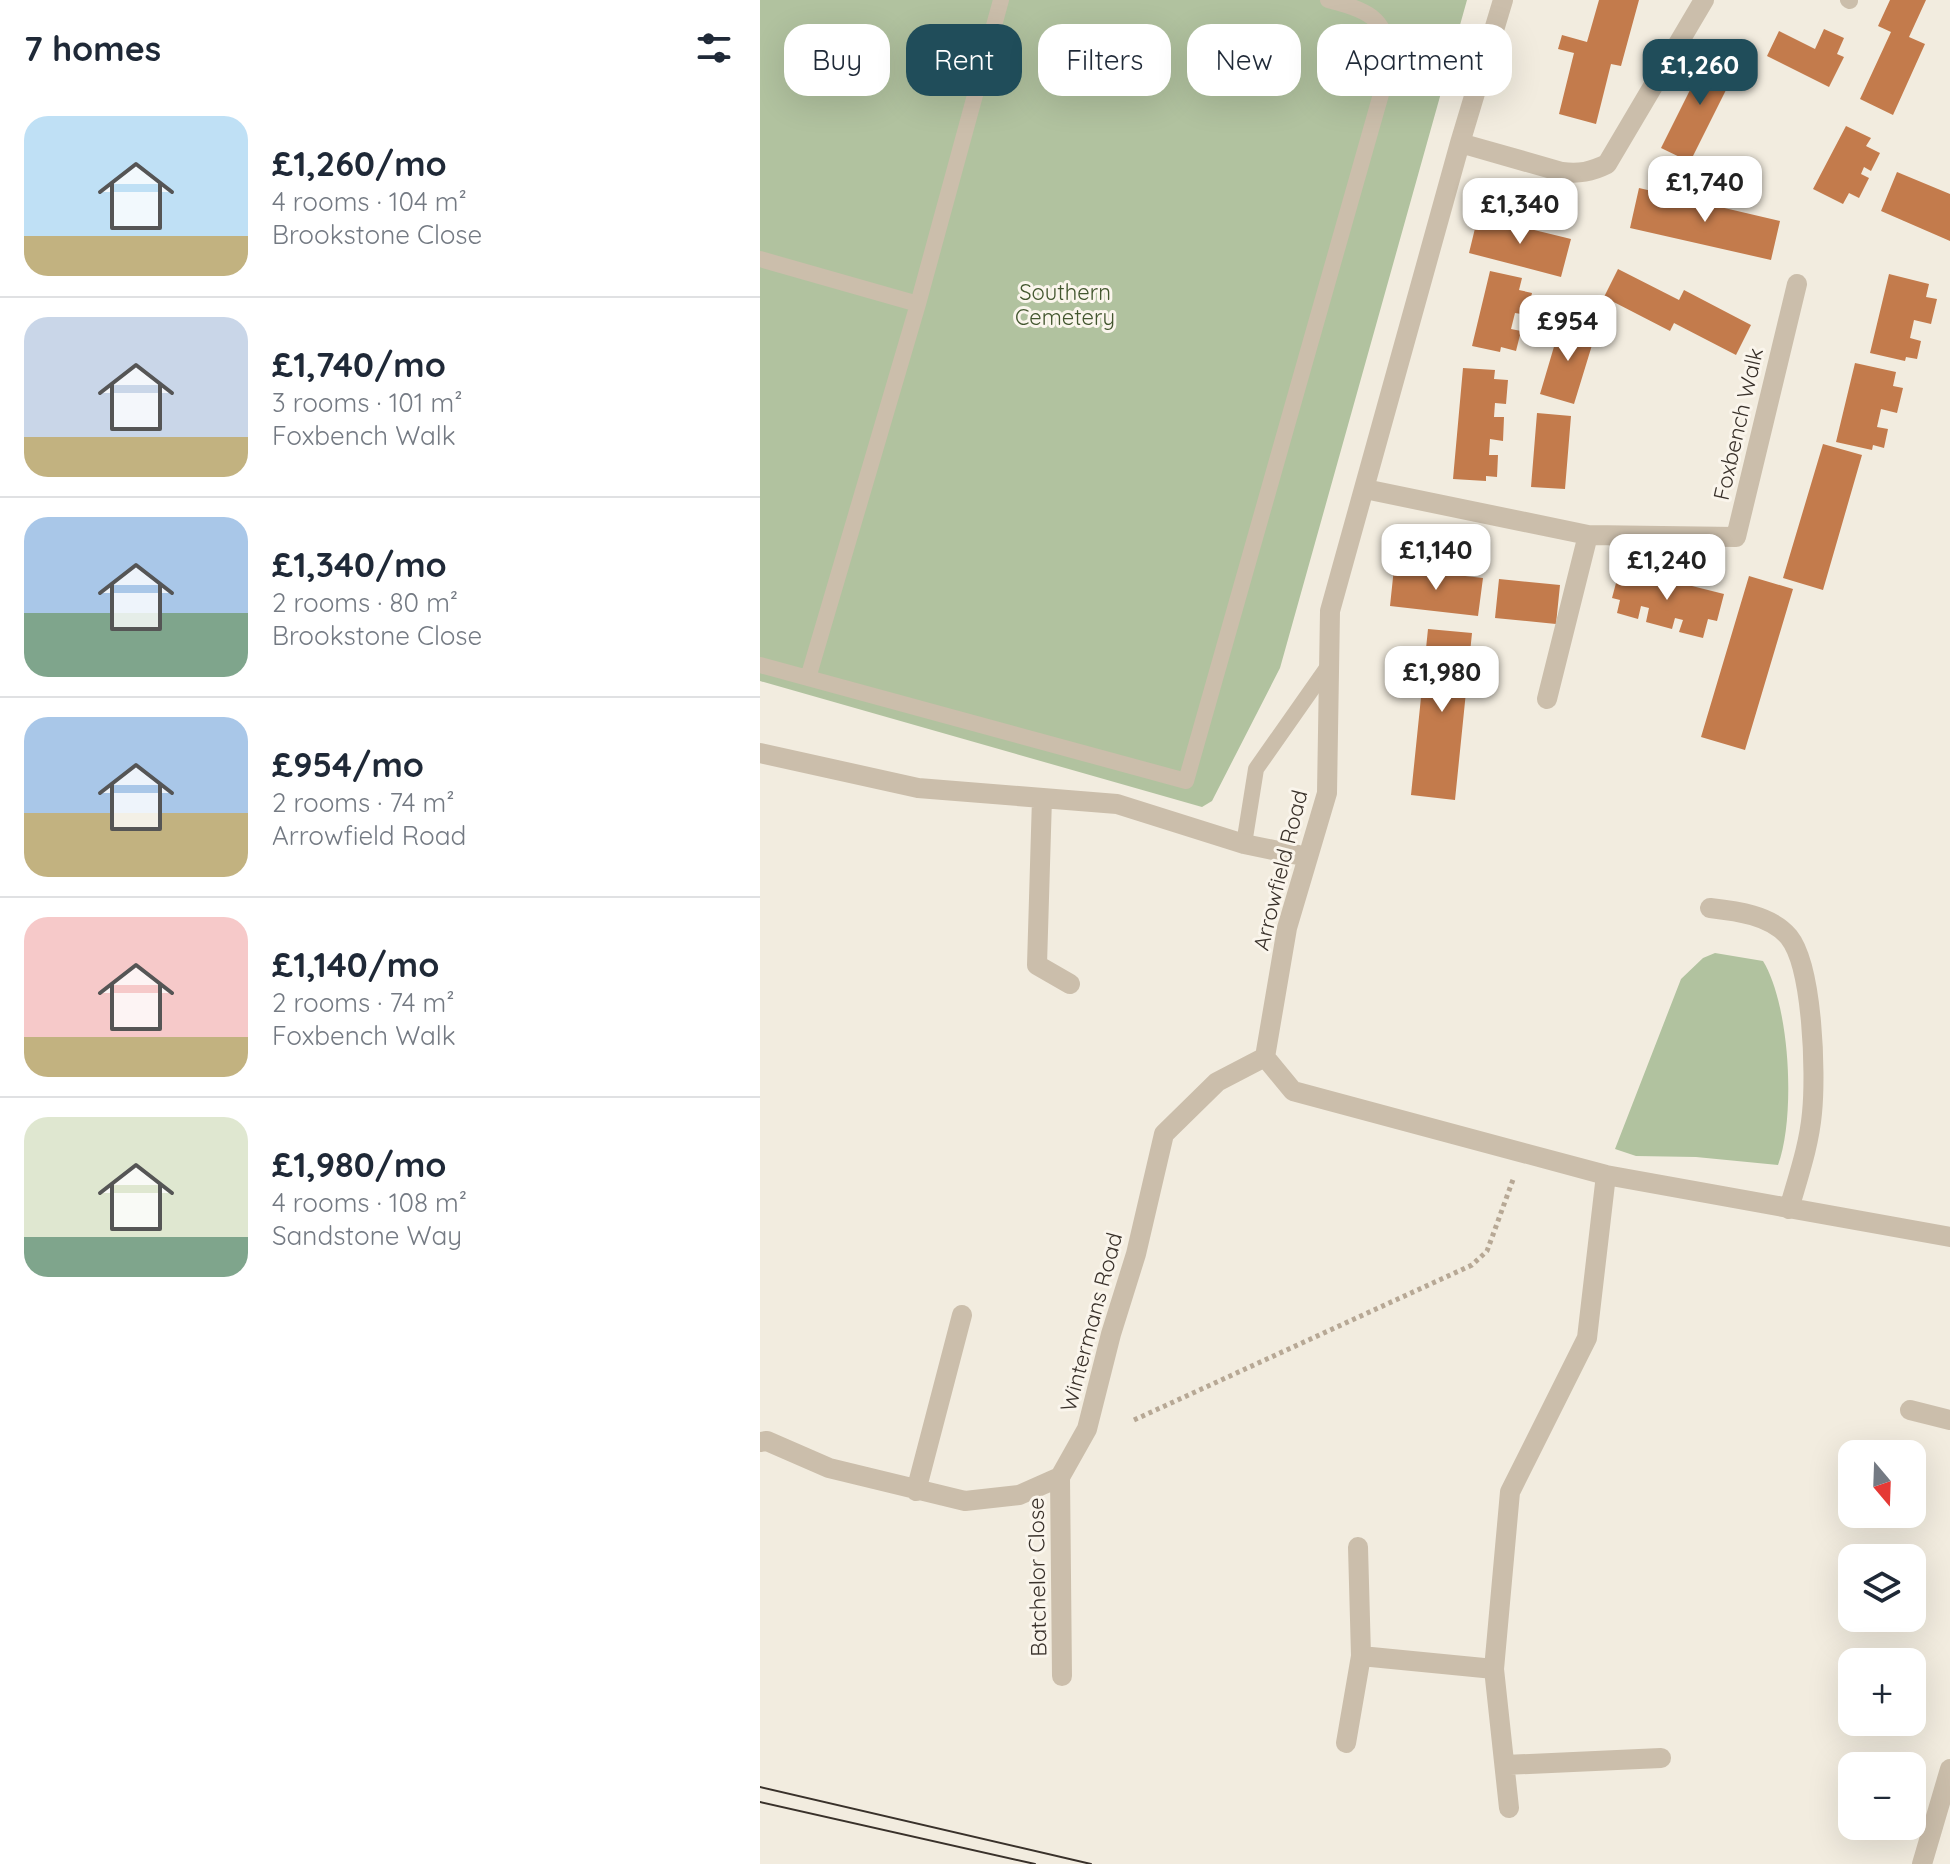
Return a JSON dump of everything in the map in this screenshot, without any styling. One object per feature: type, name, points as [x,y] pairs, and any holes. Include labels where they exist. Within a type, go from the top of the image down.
[{"type":"street","name":"Arrowfield Road","points":[[1265,1057],[1287,928],[1327,793],[1330,611],[1460,143],[1503,0]]},
{"type":"street","points":[[1460,143],[1562,172],[1578,173],[1607,164],[1704,0]]},
{"type":"street","name":"Foxbench Walk","points":[[1365,489],[1588,535],[1736,537],[1797,284]]},
{"type":"street","points":[[1547,699],[1588,535]]},
{"type":"street","points":[[760,753],[918,788],[1117,804],[1244,844],[1308,857]]},
{"type":"street","points":[[1042,798],[1037,965],[1070,984]]},
{"type":"street","points":[[1710,908],[1742,912],[1776,925],[1790,938],[1804,974],[1813,1066],[1813,1111],[1807,1146],[1789,1209]]},
{"type":"street","points":[[1265,1057],[1293,1091],[1606,1175],[1950,1237]]},
{"type":"street","name":"Wintermans Road","points":[[1060,1477],[1087,1429],[1111,1334],[1136,1254],[1164,1134],[1217,1082],[1265,1057]]},
{"type":"street","points":[[1509,1808],[1494,1669],[1510,1492],[1587,1338],[1606,1175]]},
{"type":"street","points":[[916,1491],[962,1315]]},
{"type":"street","points":[[1910,1410],[1950,1420]]},
{"type":"street","points":[[762,1447],[829,1468],[965,1501],[1019,1495],[1060,1477]]},
{"type":"street","name":"Batchelor Close","points":[[1060,1477],[1062,1676]]},
{"type":"street","points":[[1346,1743],[1361,1656],[1358,1547]]},
{"type":"street","points":[[1361,1656],[1494,1669]]},
{"type":"street","points":[[1505,1765],[1661,1758]]},
{"type":"street","points":[[1922,1864],[1950,1769]]},
{"type":"lane","points":[[808,678],[918,304],[1001,0]]},
{"type":"lane","points":[[760,665],[1186,781],[1391,59],[1389,41],[1381,25],[1371,15],[1328,0]]},
{"type":"lane","points":[[760,259],[918,304]]},
{"type":"lane","points":[[1244,844],[1256,769],[1329,665]]},
{"type":"path","points":[[1134,1420],[1472,1265],[1487,1251],[1523,1152]]},
{"type":"green space","name":"Southern Cemetery","points":[[760,0],[1467,0],[1460,24],[1317,24],[1317,96],[1440,96],[1280,668],[1212,801],[1202,807],[760,681]]},
{"type":"green space","points":[[1715,953],[1763,961],[1772,980],[1784,1032],[1788,1091],[1784,1144],[1778,1165],[1696,1157],[1636,1156],[1615,1149],[1681,979],[1703,958]]},
{"type":"building","points":[[1599,0],[1639,0],[1621,66],[1611,64],[1596,124],[1559,114],[1574,53],[1558,49],[1562,35],[1587,42]]},
{"type":"building","points":[[1890,0],[1926,0],[1909,37],[1925,44],[1893,115],[1860,99],[1891,32],[1878,26]]},
{"type":"building","points":[[1824,29],[1844,38],[1837,54],[1844,57],[1829,87],[1767,56],[1779,31],[1815,49]]},
{"type":"building","points":[[1709,52],[1738,66],[1690,162],[1661,148]]},
{"type":"building","points":[[1846,126],[1871,138],[1866,146],[1880,153],[1871,171],[1864,167],[1861,174],[1869,178],[1859,198],[1849,193],[1843,204],[1813,189]]},
{"type":"building","points":[[1897,172],[1950,194],[1950,241],[1881,211]]},
{"type":"building","points":[[1639,188],[1780,221],[1771,260],[1630,228]]},
{"type":"building","points":[[1478,216],[1571,239],[1561,277],[1469,253]]},
{"type":"building","points":[[1618,269],[1679,300],[1684,290],[1751,325],[1736,355],[1674,323],[1670,331],[1604,297]]},
{"type":"building","points":[[1490,271],[1522,278],[1519,290],[1532,293],[1527,315],[1515,313],[1511,329],[1521,331],[1516,351],[1501,347],[1500,352],[1472,346]]},
{"type":"building","points":[[1889,274],[1929,284],[1926,297],[1937,299],[1931,324],[1914,320],[1910,338],[1921,341],[1917,359],[1906,357],[1905,361],[1870,353]]},
{"type":"building","points":[[1561,323],[1596,332],[1574,404],[1540,394]]},
{"type":"building","points":[[1855,363],[1896,372],[1893,386],[1903,388],[1897,413],[1881,409],[1877,427],[1888,429],[1884,448],[1873,445],[1872,450],[1836,442]]},
{"type":"building","points":[[1463,368],[1495,370],[1494,379],[1508,380],[1506,404],[1495,403],[1494,417],[1504,417],[1503,441],[1490,439],[1489,455],[1498,455],[1497,477],[1486,476],[1486,481],[1453,479]]},
{"type":"building","points":[[1537,413],[1571,416],[1565,489],[1531,487]]},
{"type":"building","points":[[1823,444],[1862,455],[1823,590],[1783,578]]},
{"type":"building","points":[[1394,568],[1483,578],[1478,616],[1390,606]]},
{"type":"building","points":[[1620,568],[1724,594],[1717,621],[1708,619],[1703,638],[1679,632],[1683,620],[1675,618],[1672,629],[1646,622],[1649,608],[1641,606],[1638,619],[1617,613],[1620,600],[1612,598]]},
{"type":"building","points":[[1749,576],[1793,589],[1745,750],[1701,737]]},
{"type":"building","points":[[1499,579],[1560,585],[1556,624],[1495,618]]},
{"type":"building","points":[[1428,629],[1472,633],[1455,800],[1411,795]]},
{"type":"tram line","points":[[760,1787],[1091,1864]]},
{"type":"tram line","points":[[760,1802],[1035,1864]]}]
